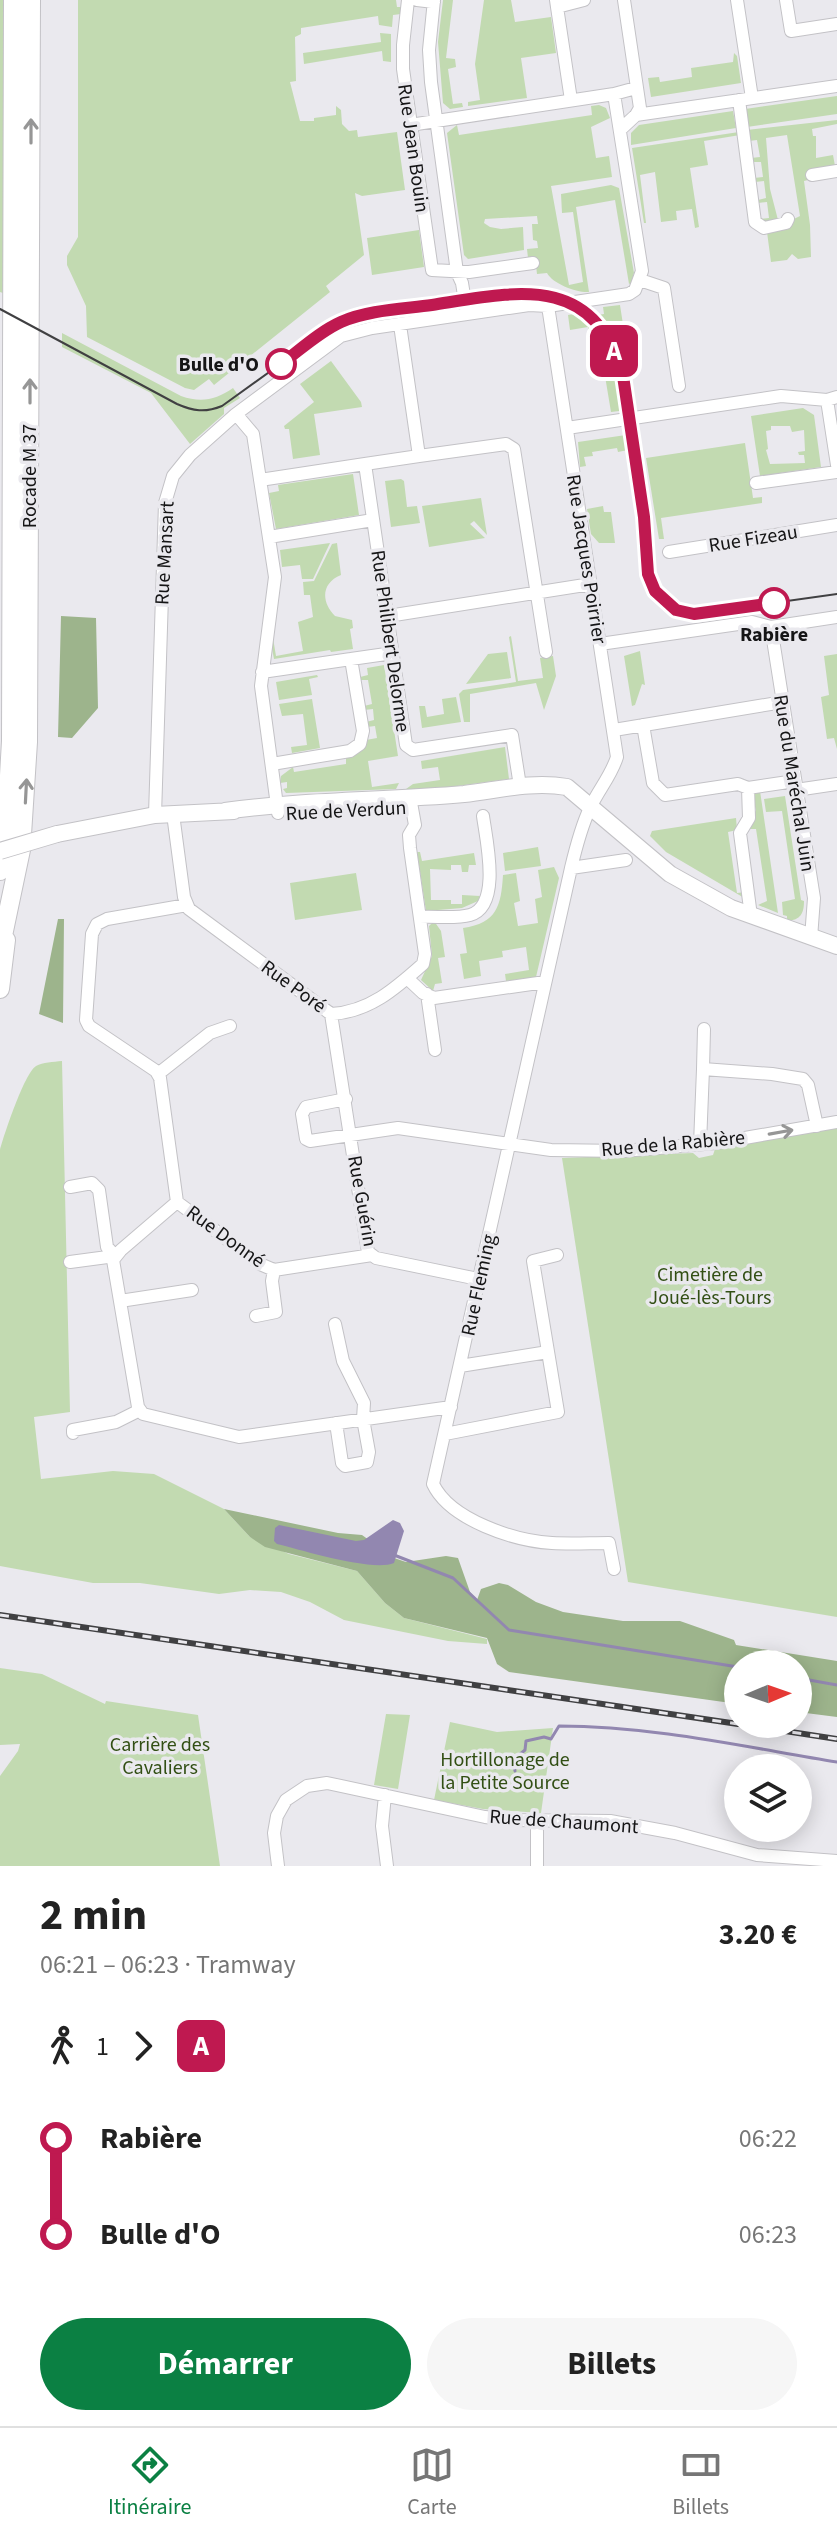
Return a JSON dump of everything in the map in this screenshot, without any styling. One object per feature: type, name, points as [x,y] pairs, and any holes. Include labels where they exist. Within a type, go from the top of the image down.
[{"type":"highway","name":"Rocade M 37","points":[[0,871],[11,741],[13,0]]},
{"type":"highway","name":"Rocade M 37","points":[[0,950],[22,840],[28,742],[31,0]]},
{"type":"highway","points":[[0,989],[8,921]]},
{"type":"main road","name":"Rue de Verdun","points":[[0,851],[57,834],[155,815],[411,803],[548,783],[567,787],[670,874],[731,908],[837,946]]},
{"type":"street","name":"Rue Jean Bouin","points":[[408,0],[403,54],[410,125],[432,270],[457,272]]},
{"type":"street","name":"Rue Jean Bouin","points":[[417,0],[434,1],[429,50],[435,121],[457,272],[467,314]]},
{"type":"street","points":[[571,100],[557,3],[599,0]]},
{"type":"street","points":[[624,0],[640,108],[626,121]]},
{"type":"street","points":[[738,0],[755,222],[764,228],[786,223],[788,219]]},
{"type":"street","points":[[786,0],[791,31],[837,24]]},
{"type":"street","points":[[626,121],[837,86]]},
{"type":"street","points":[[410,125],[636,88]]},
{"type":"street","points":[[614,94],[626,121],[642,271],[640,280],[664,288],[679,386]]},
{"type":"street","points":[[812,175],[837,171]]},
{"type":"street","points":[[457,272],[533,263]]},
{"type":"street","name":"Rue Mansart","points":[[155,815],[160,614],[168,489],[173,476],[190,455],[236,414],[341,336],[372,328],[467,314],[629,294],[640,280]]},
{"type":"street","name":"Rue Jacques Poirrier","points":[[548,306],[617,757],[611,777],[587,802],[571,868]]},
{"type":"street","points":[[400,325],[419,456]]},
{"type":"street","points":[[567,428],[781,396],[832,398],[837,465]]},
{"type":"street","points":[[236,414],[253,434],[275,577],[261,686],[278,809]]},
{"type":"street","points":[[260,480],[506,444],[514,449],[546,652]]},
{"type":"street","name":"Rue Philibert Delorme","points":[[365,464],[404,735],[409,749],[512,735],[520,786]]},
{"type":"street","points":[[756,483],[837,472]]},
{"type":"street","points":[[269,537],[373,520]]},
{"type":"street","name":"Rue Fizeau","points":[[669,552],[837,525]]},
{"type":"street","points":[[388,616],[591,584]]},
{"type":"street","points":[[600,644],[752,622],[771,627],[837,617]]},
{"type":"street","name":"Rue du Maréchal Juin","points":[[771,627],[814,898],[811,938]]},
{"type":"street","points":[[262,672],[393,653]]},
{"type":"street","points":[[272,764],[350,751],[360,744],[363,731],[351,659]]},
{"type":"street","points":[[614,730],[783,702]]},
{"type":"street","points":[[643,725],[653,783],[665,795],[738,784],[748,788],[837,784]]},
{"type":"street","points":[[748,788],[749,818],[740,833],[751,916]]},
{"type":"street","name":"Rue Poré","points":[[187,905],[331,1014],[371,1005],[423,964],[425,954],[409,835],[415,825],[411,803]]},
{"type":"street","points":[[70,1262],[115,1256],[177,1202],[158,1074],[89,1026],[86,1020],[92,934],[97,924],[107,919],[187,905],[173,814]]},
{"type":"street","points":[[420,917],[470,915],[484,904],[489,893],[490,874],[483,816]]},
{"type":"street","points":[[571,868],[626,860]]},
{"type":"street","name":"Rue Fleming","points":[[571,868],[433,1484],[437,1494],[481,1525],[553,1543],[609,1543],[614,1569]]},
{"type":"street","points":[[407,978],[434,998],[545,982]]},
{"type":"street","points":[[427,994],[435,1050]]},
{"type":"street","name":"Rue Guérin","points":[[331,1014],[368,1252],[376,1258],[478,1279]]},
{"type":"street","points":[[158,1074],[210,1033],[230,1026]]},
{"type":"street","points":[[700,1144],[704,1029]]},
{"type":"street","points":[[703,1069],[803,1079],[808,1085],[817,1126]]},
{"type":"street","name":"Rue Guérin","points":[[346,1099],[306,1107],[302,1114],[306,1139],[310,1141],[351,1134]]},
{"type":"street","name":"Rue de la Rabière","points":[[351,1134],[398,1128],[551,1150],[623,1151],[700,1144],[837,1122]]},
{"type":"street","points":[[70,1187],[92,1183],[99,1190],[107,1247],[115,1256]]},
{"type":"street","name":"Rue Donné","points":[[177,1202],[260,1264],[274,1270],[372,1255]]},
{"type":"street","points":[[445,1434],[558,1412],[533,1261],[557,1255]]},
{"type":"street","points":[[115,1256],[113,1266],[143,1414],[239,1437],[451,1407]]},
{"type":"street","name":"Rue Donné","points":[[256,1316],[276,1312],[272,1281],[274,1270]]},
{"type":"street","points":[[120,1301],[192,1290]]},
{"type":"street","points":[[335,1324],[343,1361],[362,1395],[367,1462],[345,1466],[342,1463],[336,1423]]},
{"type":"street","points":[[460,1366],[548,1352]]},
{"type":"street","points":[[73,1433],[73,1430],[116,1422],[140,1410]]},
{"type":"street","name":"Rue de Chaumont","points":[[278,1866],[274,1833],[277,1816],[286,1800],[300,1789],[327,1783],[485,1817],[610,1821],[757,1855],[837,1861]]},
{"type":"street","points":[[385,1795],[382,1835],[387,1866]]},
{"type":"street","points":[[537,1820],[537,1866]]},
{"type":"green space","points":[[0,0],[3,0],[3,293],[0,292]]},
{"type":"green space","points":[[78,0],[396,0],[397,7],[404,7],[401,14],[393,15],[392,27],[379,25],[378,16],[301,28],[301,34],[295,37],[296,81],[290,82],[300,121],[336,115],[336,106],[341,110],[342,124],[349,131],[357,130],[358,137],[397,132],[405,190],[362,196],[355,193],[364,255],[326,286],[330,292],[214,385],[209,379],[194,390],[185,388],[87,337],[86,306],[67,265],[67,256],[78,237]]},
{"type":"green space","points":[[443,0],[453,0],[446,58],[455,59],[456,67],[448,69],[453,104],[462,103],[463,107],[450,109],[443,103],[438,42]]},
{"type":"green space","points":[[484,0],[511,0],[515,22],[551,17],[556,53],[521,58],[527,98],[468,106],[468,102],[480,100],[475,64]]},
{"type":"green space","points":[[380,33],[391,34],[391,62],[383,61],[382,51],[304,64],[303,53],[381,42]]},
{"type":"green space","points":[[734,53],[741,83],[651,97],[648,78],[659,77],[660,82],[692,77],[691,68],[733,62]]},
{"type":"green space","points":[[837,96],[837,114],[747,127],[745,109]]},
{"type":"green space","points":[[591,106],[606,108],[610,118],[591,127],[596,158],[609,156],[612,177],[551,186],[569,285],[583,282],[573,212],[562,213],[561,194],[611,185],[619,188],[634,273],[631,283],[615,200],[576,207],[589,292],[566,287],[547,273],[537,274],[535,257],[528,258],[527,249],[538,248],[537,241],[533,240],[532,224],[538,224],[537,216],[485,219],[484,223],[490,227],[523,227],[524,250],[468,259],[464,255],[447,133],[457,125],[459,135],[592,115]]},
{"type":"green space","points":[[733,111],[736,128],[631,145],[631,133],[639,125]]},
{"type":"green space","points":[[837,120],[837,124],[812,129],[813,136],[816,136],[816,158],[833,155],[835,166],[807,171],[808,180],[804,181],[811,257],[798,259],[792,254],[787,260],[771,262],[767,232],[800,216],[787,135],[766,138],[770,189],[778,220],[763,223],[760,219],[769,218],[767,202],[758,203],[758,200],[766,198],[764,181],[755,182],[754,178],[763,177],[761,162],[752,162],[751,158],[760,157],[757,140],[749,141],[747,130]]},
{"type":"green space","points":[[739,132],[740,135],[704,141],[708,165],[690,168],[699,227],[695,228],[692,209],[676,211],[677,220],[661,222],[655,172],[640,175],[644,223],[632,148]]},
{"type":"green space","points":[[419,230],[424,267],[372,275],[367,238]]},
{"type":"green space","points":[[446,294],[448,305],[390,315],[388,304]]},
{"type":"green space","points":[[382,304],[384,316],[340,326],[321,338],[314,328],[345,311]]},
{"type":"green space","points":[[620,305],[636,409],[611,412],[598,334],[589,335],[588,327],[570,330],[568,315],[580,313],[584,317],[604,314],[603,307]]},
{"type":"green space","points":[[62,333],[181,396],[208,399],[233,388],[240,398],[224,408],[224,414],[190,444],[151,393],[62,347]]},
{"type":"green space","points":[[331,361],[362,407],[314,414],[320,455],[293,459],[289,429],[284,426],[314,402],[300,384]]},
{"type":"green space","points":[[803,408],[814,415],[821,467],[760,476],[751,416]],"holes":[[[771,426],[790,426],[792,432],[804,430],[805,451],[798,452],[804,455],[805,463],[770,464],[766,431],[771,430]]]},
{"type":"green space","points":[[639,427],[654,538],[643,540],[628,429]]},
{"type":"green space","points":[[626,435],[628,450],[618,452],[617,448],[592,452],[593,456],[584,457],[586,466],[580,467],[578,442]]},
{"type":"green space","points":[[745,443],[753,498],[762,497],[762,503],[661,518],[664,539],[659,539],[646,458]]},
{"type":"green space","points":[[353,474],[359,515],[276,529],[269,493],[279,491],[278,485]]},
{"type":"green space","points":[[385,481],[404,481],[407,507],[417,506],[420,523],[391,527]]},
{"type":"green space","points":[[481,498],[487,535],[474,521],[470,524],[485,538],[429,547],[422,506]]},
{"type":"green space","points":[[603,506],[604,512],[611,512],[615,543],[599,543],[591,534],[587,509]]},
{"type":"green space","points":[[330,543],[313,579],[302,579],[300,565],[282,567],[280,550]]},
{"type":"green space","points":[[337,543],[341,575],[330,583],[325,599],[335,616],[352,620],[353,649],[274,659],[270,638],[273,638],[276,656],[303,651],[298,622],[313,617],[310,595],[304,595],[303,582],[314,581],[332,544]]},
{"type":"green space","points":[[61,616],[96,618],[98,708],[72,738],[58,737]]},
{"type":"green space","points":[[511,636],[518,681],[543,678],[540,658],[553,656],[556,676],[544,710],[536,683],[470,694],[470,722],[464,722],[459,694],[463,690],[516,682]]},
{"type":"green space","points":[[640,651],[645,685],[642,684],[632,706],[624,656]]},
{"type":"green space","points":[[507,652],[511,678],[466,684],[488,654]]},
{"type":"green space","points":[[837,654],[837,749],[834,738],[827,739],[821,697],[829,695],[824,656]]},
{"type":"green space","points":[[384,665],[398,756],[368,761],[372,787],[399,783],[396,789],[286,793],[283,789],[287,788],[287,782],[280,783],[281,776],[293,767],[294,772],[346,764],[346,756],[366,740],[377,738],[375,726],[367,727],[366,722],[374,720],[373,709],[364,710],[364,706],[372,704],[368,680],[360,680],[360,677],[368,675],[367,668]]},
{"type":"green space","points":[[317,675],[309,679],[312,695],[279,700],[276,682]]},
{"type":"green space","points":[[456,697],[461,722],[422,728],[419,706],[425,706],[427,717],[444,714],[442,699]]},
{"type":"green space","points":[[312,699],[320,748],[292,753],[291,747],[307,745],[303,714],[282,716],[279,704]]},
{"type":"green space","points":[[505,747],[509,779],[399,794],[413,784],[440,780],[438,767],[422,769],[421,761]]},
{"type":"green space","points":[[760,791],[778,913],[758,905],[767,901],[756,829],[747,829],[756,810],[751,793]]},
{"type":"green space","points":[[785,796],[801,900],[804,901],[801,915],[787,921],[782,902],[795,899],[782,811],[766,812],[764,799]]},
{"type":"green space","points":[[736,818],[737,830],[728,832],[737,893],[745,892],[746,899],[666,852],[650,836],[652,831]]},
{"type":"green space","points":[[538,847],[541,866],[505,871],[503,853]]},
{"type":"green space","points":[[417,852],[420,852],[422,861],[474,853],[476,865],[469,865],[468,872],[462,872],[461,865],[451,865],[451,870],[430,869],[431,900],[451,900],[451,904],[462,904],[462,895],[480,896],[478,901],[462,908],[426,911]]},
{"type":"green space","points":[[554,867],[559,878],[536,977],[506,981],[505,974],[529,970],[526,947],[502,951],[503,957],[479,961],[481,976],[464,979],[460,954],[467,953],[463,928],[483,922],[495,911],[501,896],[503,875],[516,873],[520,901],[514,903],[518,926],[538,923],[535,899],[542,897],[538,870]]},
{"type":"green space","points":[[356,873],[362,910],[295,920],[290,883]]},
{"type":"green space","points":[[58,919],[64,919],[63,1023],[39,1014]]},
{"type":"green space","points":[[434,921],[441,931],[445,957],[438,958],[442,983],[435,984],[433,991],[421,980],[432,956],[429,926]]},
{"type":"green space","points":[[62,1061],[70,1412],[34,1417],[41,1479],[113,1471],[154,1474],[224,1509],[250,1537],[289,1554],[357,1571],[385,1603],[404,1618],[487,1639],[487,1644],[448,1641],[344,1620],[310,1602],[281,1592],[250,1590],[219,1594],[140,1583],[93,1583],[0,1566],[0,1150],[15,1105],[31,1071],[42,1064]]},
{"type":"green space","name":"Cimetière de Joué-lès-Tours","points":[[837,1128],[837,1617],[628,1582],[562,1158],[693,1153],[699,1158],[713,1155],[715,1149]]},
{"type":"green space","points":[[224,1509],[338,1533],[362,1535],[394,1558],[406,1562],[446,1556],[458,1558],[470,1592],[477,1600],[481,1589],[499,1583],[563,1612],[623,1621],[680,1621],[734,1640],[736,1645],[768,1650],[724,1650],[724,1702],[509,1672],[497,1664],[487,1638],[404,1618],[385,1603],[357,1571],[265,1547],[250,1537]]},
{"type":"green space","points":[[812,1657],[837,1661],[837,1717],[812,1714]]},
{"type":"green space","name":"Carrière des Cavaliers","points":[[0,1668],[42,1674],[105,1704],[106,1701],[198,1715],[220,1866],[0,1866],[0,1776],[20,1744],[0,1745]]},
{"type":"green space","points":[[386,1714],[410,1715],[398,1789],[374,1785]]},
{"type":"green space","name":"Hortillonage de la Petite Source","points":[[450,1722],[497,1732],[553,1728],[541,1813],[483,1809],[434,1800]]},
{"type":"shaded area","points":[[393,1520],[400,1523],[404,1531],[394,1563],[384,1565],[337,1559],[274,1541],[275,1528],[279,1525],[356,1541],[364,1540]]},
{"type":"waterway","points":[[394,1555],[453,1578],[509,1630],[724,1665]]},
{"type":"waterway","points":[[812,1681],[837,1685]]},
{"type":"waterway","points":[[515,1771],[513,1760],[525,1750],[526,1741],[544,1737],[551,1739],[559,1726],[664,1733],[837,1762]]},
{"type":"tram line","points":[[0,309],[177,404],[205,410],[222,406],[332,327],[356,317],[513,293],[563,301],[599,328],[617,357],[644,517],[648,574],[660,598],[676,610],[694,614],[837,594]]},
{"type":"tram line","name":"A","points":[[281,364],[332,327],[365,315],[513,293],[560,299],[587,315],[611,343],[617,357],[623,376],[644,517],[648,574],[655,591],[667,604],[683,613],[708,613],[774,603]]},
{"type":"railway","points":[[0,1615],[724,1722]]},
{"type":"railway","points":[[812,1735],[837,1739]]},
{"type":"place","name":"Bulle d'O","points":[[281,364]]},
{"type":"place","name":"Rabière","points":[[774,603]]}]
